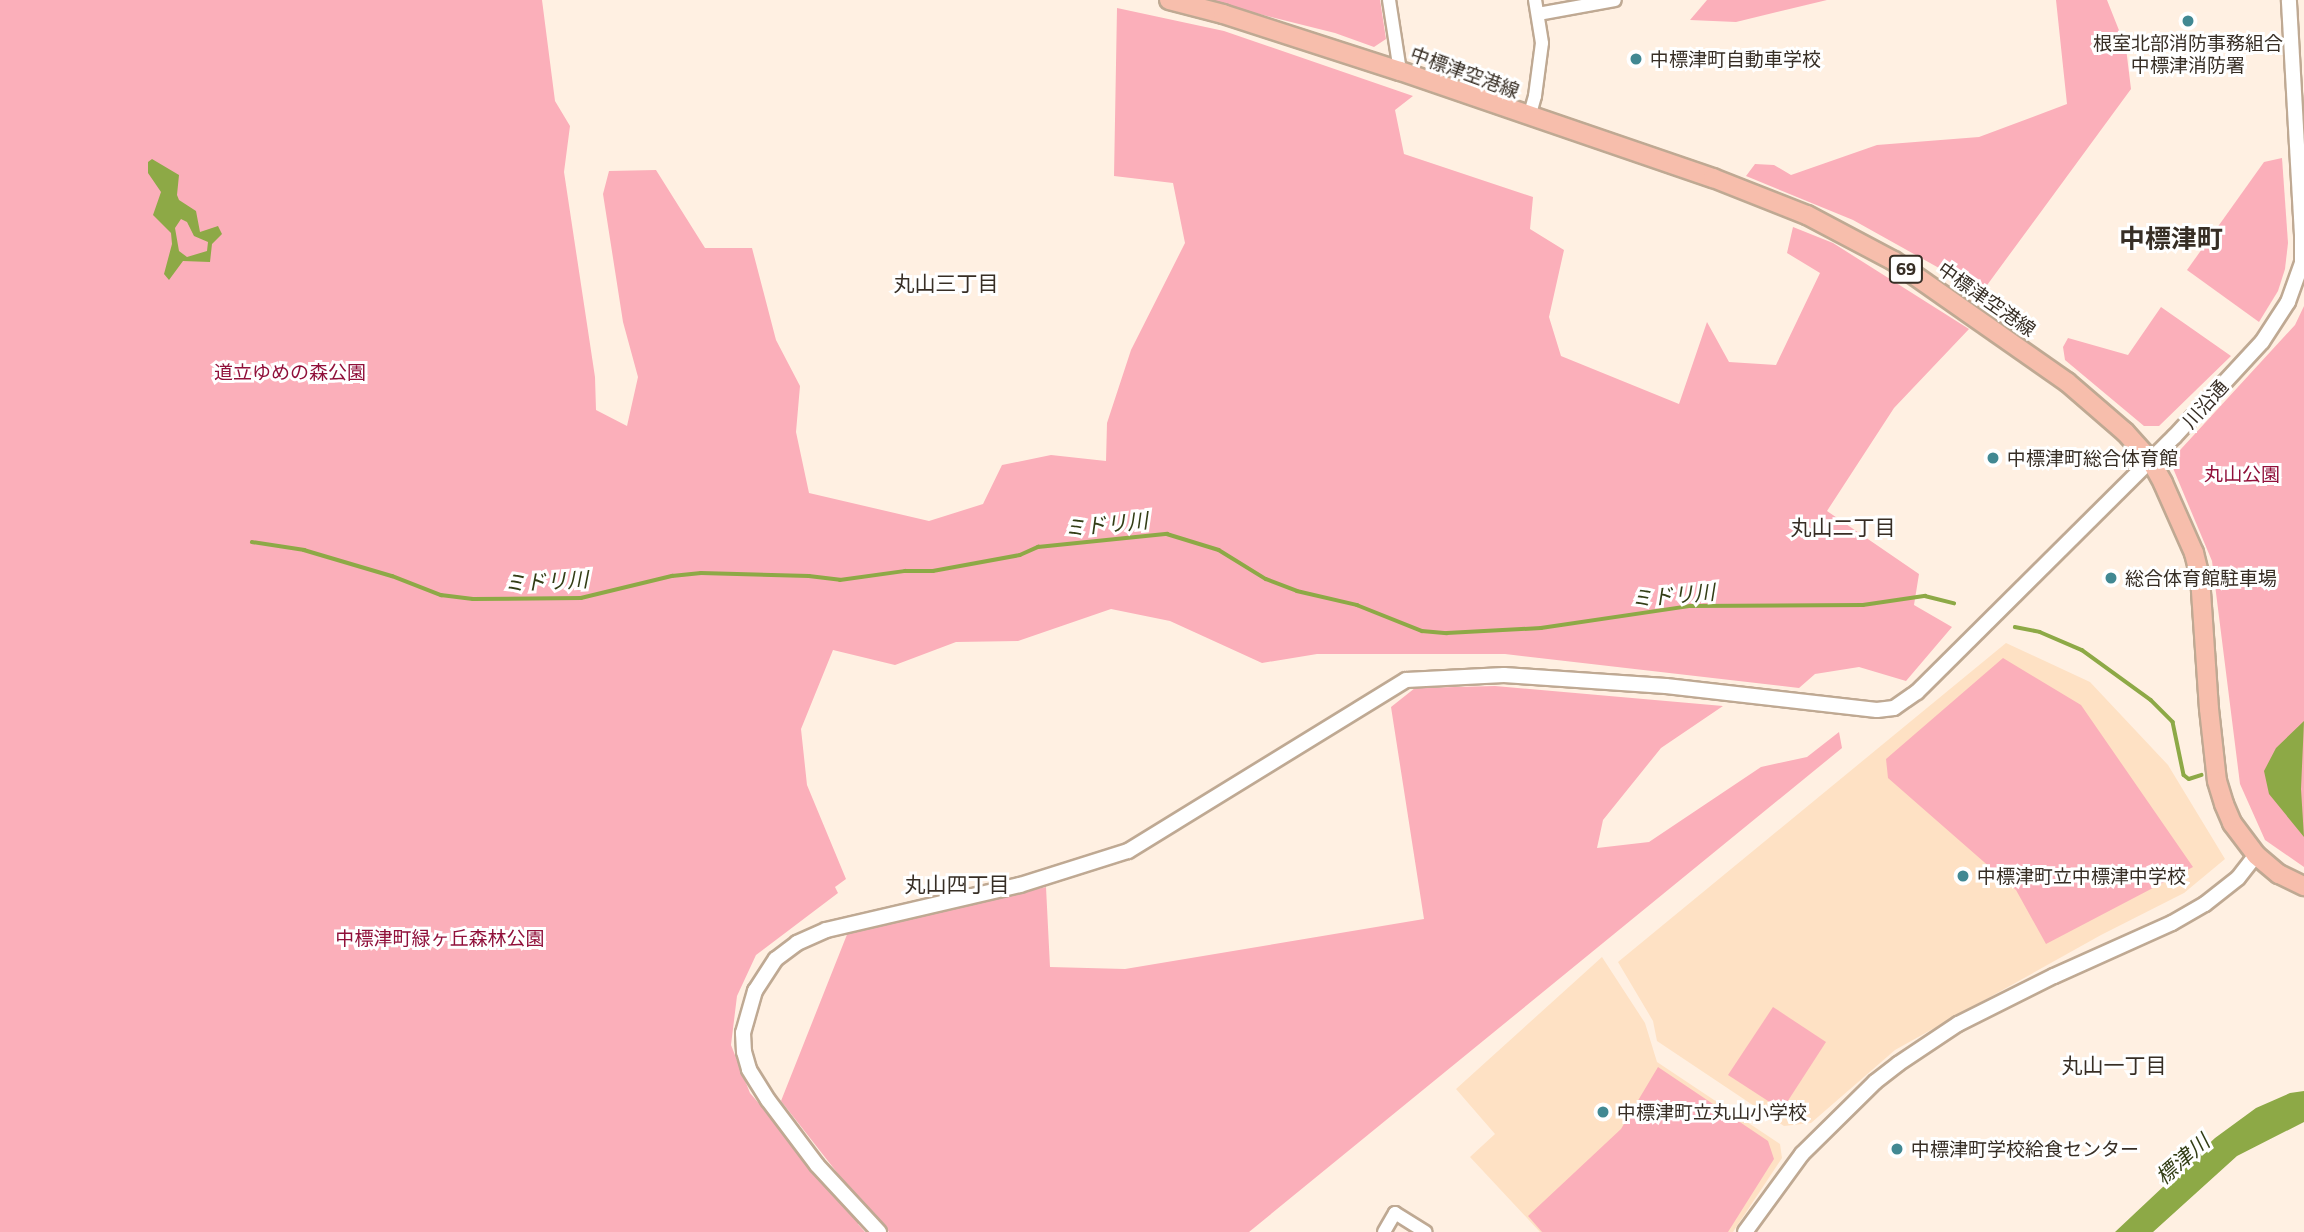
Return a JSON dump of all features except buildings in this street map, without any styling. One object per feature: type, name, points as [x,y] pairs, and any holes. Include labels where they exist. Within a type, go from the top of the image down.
[{"type":"main road","name":"中標津空港線","points":[[1169,0],[1223,13],[1401,71],[1725,182],[1855,238],[1951,298],[2067,382],[2101,409],[2151,461],[2183,526],[2200,577],[2217,781],[2232,824],[2256,855],[2279,874],[2304,886]]},
{"type":"street","points":[[1390,0],[1401,71]]},
{"type":"street","points":[[1529,117],[1535,96],[1542,43],[1535,0]]},
{"type":"street","points":[[1538,14],[1615,0]]},
{"type":"street","name":"川沿通","points":[[879,1232],[817,1165],[768,1100],[749,1069],[744,1052],[743,1033],[755,991],[776,960],[797,943],[827,930],[1020,885],[1128,851],[1406,680],[1504,675],[1666,687],[1877,710],[1894,708],[1917,692],[2151,461],[2278,322],[2302,263],[2301,190],[2289,0]]},
{"type":"street","points":[[1745,1232],[1802,1154],[1898,1064],[1958,1024],[2183,917],[2238,878],[2256,855]]},
{"type":"street","points":[[1384,1232],[1395,1213],[1426,1232]]},
{"type":"shaded area","points":[[152,159],[179,175],[177,195],[179,200],[196,211],[200,232],[218,226],[222,234],[212,244],[210,262],[183,261],[169,280],[164,274],[172,244],[171,233],[153,215],[161,192],[148,173],[148,162]],"holes":[[[181,219],[187,222],[194,236],[208,242],[207,251],[187,257],[179,251],[175,228]]]},
{"type":"shaded area","name":"中標津町立中標津中学校","points":[[2006,643],[2090,682],[2168,765],[2225,859],[2184,893],[2101,935],[1895,1050],[1811,1123],[1784,1126],[1657,1041],[1653,1021],[1618,962]]},
{"type":"shaded area","points":[[2304,721],[2301,789],[2304,837],[2269,794],[2264,771],[2276,748]]},
{"type":"shaded area","name":"中標津町立丸山小学校","points":[[1602,957],[1645,1023],[1657,1062],[1780,1144],[1782,1158],[1733,1232],[1540,1232],[1470,1157],[1495,1134],[1456,1089]]},
{"type":"shaded area","points":[[2304,1091],[2304,1122],[2237,1156],[2153,1232],[2115,1232],[2215,1138],[2256,1108],[2290,1093]]},
{"type":"green space","points":[[0,0],[542,0],[555,101],[570,126],[564,172],[595,377],[596,410],[627,426],[638,377],[623,322],[603,194],[609,171],[656,170],[705,248],[752,248],[776,340],[800,386],[796,432],[809,493],[929,521],[983,504],[1002,465],[1051,455],[1106,461],[1107,423],[1131,350],[1185,243],[1173,183],[1114,176],[1117,8],[1224,31],[1413,96],[1395,110],[1404,154],[1533,197],[1530,229],[1564,250],[1549,317],[1561,356],[1679,404],[1707,322],[1729,362],[1776,365],[1820,273],[1787,253],[1793,227],[1833,243],[1969,329],[1894,408],[1827,511],[1919,574],[1914,605],[1952,627],[1906,681],[1859,667],[1815,674],[1799,688],[1505,654],[1317,654],[1262,663],[1170,621],[1111,609],[1018,641],[956,642],[895,665],[833,650],[801,729],[807,785],[846,879],[835,887],[838,893],[756,955],[737,996],[731,1045],[750,1093],[860,1222],[858,1224],[865,1232],[0,1232]]},
{"type":"green space","points":[[1203,0],[1380,0],[1386,39],[1374,47],[1335,33]]},
{"type":"green space","points":[[1707,0],[1827,0],[1736,22],[1690,20]]},
{"type":"green space","points":[[2056,0],[2107,0],[2126,48],[2131,89],[1982,292],[1853,220],[1746,176],[1755,164],[1774,165],[1791,175],[1877,145],[1979,137],[2067,104]]},
{"type":"green space","points":[[2282,158],[2288,243],[2285,269],[2278,291],[2259,322],[2187,270],[2264,162]]},
{"type":"green space","name":"丸山公園","points":[[2304,306],[2304,867],[2265,840],[2240,784],[2212,561],[2170,461],[2295,325]]},
{"type":"green space","points":[[2161,307],[2231,356],[2159,426],[2144,426],[2065,360],[2063,347],[2068,338],[2128,355]]},
{"type":"green space","points":[[2003,658],[2081,705],[2193,867],[2046,944],[2016,890],[1888,778],[1886,759]]},
{"type":"green space","points":[[1495,686],[1723,706],[1661,748],[1603,820],[1597,848],[1649,842],[1761,767],[1807,757],[1839,732],[1842,748],[1249,1232],[889,1232],[846,1184],[781,1101],[848,932],[1046,887],[1050,967],[1125,969],[1424,919],[1391,707],[1415,688]]},
{"type":"green space","points":[[1773,1007],[1826,1042],[1782,1110],[1728,1075]]},
{"type":"green space","points":[[1658,1067],[1768,1141],[1774,1159],[1728,1232],[1542,1232],[1528,1216],[1621,1129]]},
{"type":"waterway","name":"ミドリ川","points":[[252,542],[304,550],[392,576],[441,595],[473,599],[581,598],[672,576],[701,573],[809,576],[840,580],[905,571],[933,571],[1020,555],[1038,547],[1167,534],[1219,550],[1266,579],[1297,591],[1357,605],[1422,631],[1447,633],[1541,628],[1690,606],[1863,605],[1925,596],[1954,603]]},
{"type":"waterway","name":"ミドリ川","points":[[2015,627],[2040,632],[2082,650],[2151,700],[2173,722],[2184,775],[2189,779],[2201,775]]},
{"type":"place","name":"根室北部消防事務組合 中標津消防署","points":[[2188,21]]},
{"type":"place","name":"中標津町自動車学校","points":[[1636,59]]},
{"type":"place","name":"中標津町総合体育館","points":[[1993,458]]},
{"type":"place","name":"総合体育館駐車場","points":[[2111,578]]},
{"type":"place","name":"中標津町立中標津中学校","points":[[1963,876]]},
{"type":"place","name":"中標津町立丸山小学校","points":[[1603,1112]]},
{"type":"place","name":"中標津町学校給食センター","points":[[1897,1149]]},
{"type":"district","name":"中標津町","points":[[2171,239]]},
{"type":"district","name":"丸山三丁目","points":[[946,283]]},
{"type":"district","name":"丸山二丁目","points":[[1843,527]]},
{"type":"district","name":"丸山四丁目","points":[[957,884]]},
{"type":"district","name":"丸山一丁目","points":[[2114,1065]]},
{"type":"park label","name":"道立ゆめの森公園","points":[[290,372]]},
{"type":"park label","name":"中標津町緑ヶ丘森林公園","points":[[440,938]]},
{"type":"water label","name":"標津川","points":[[2182,1159]]}]
